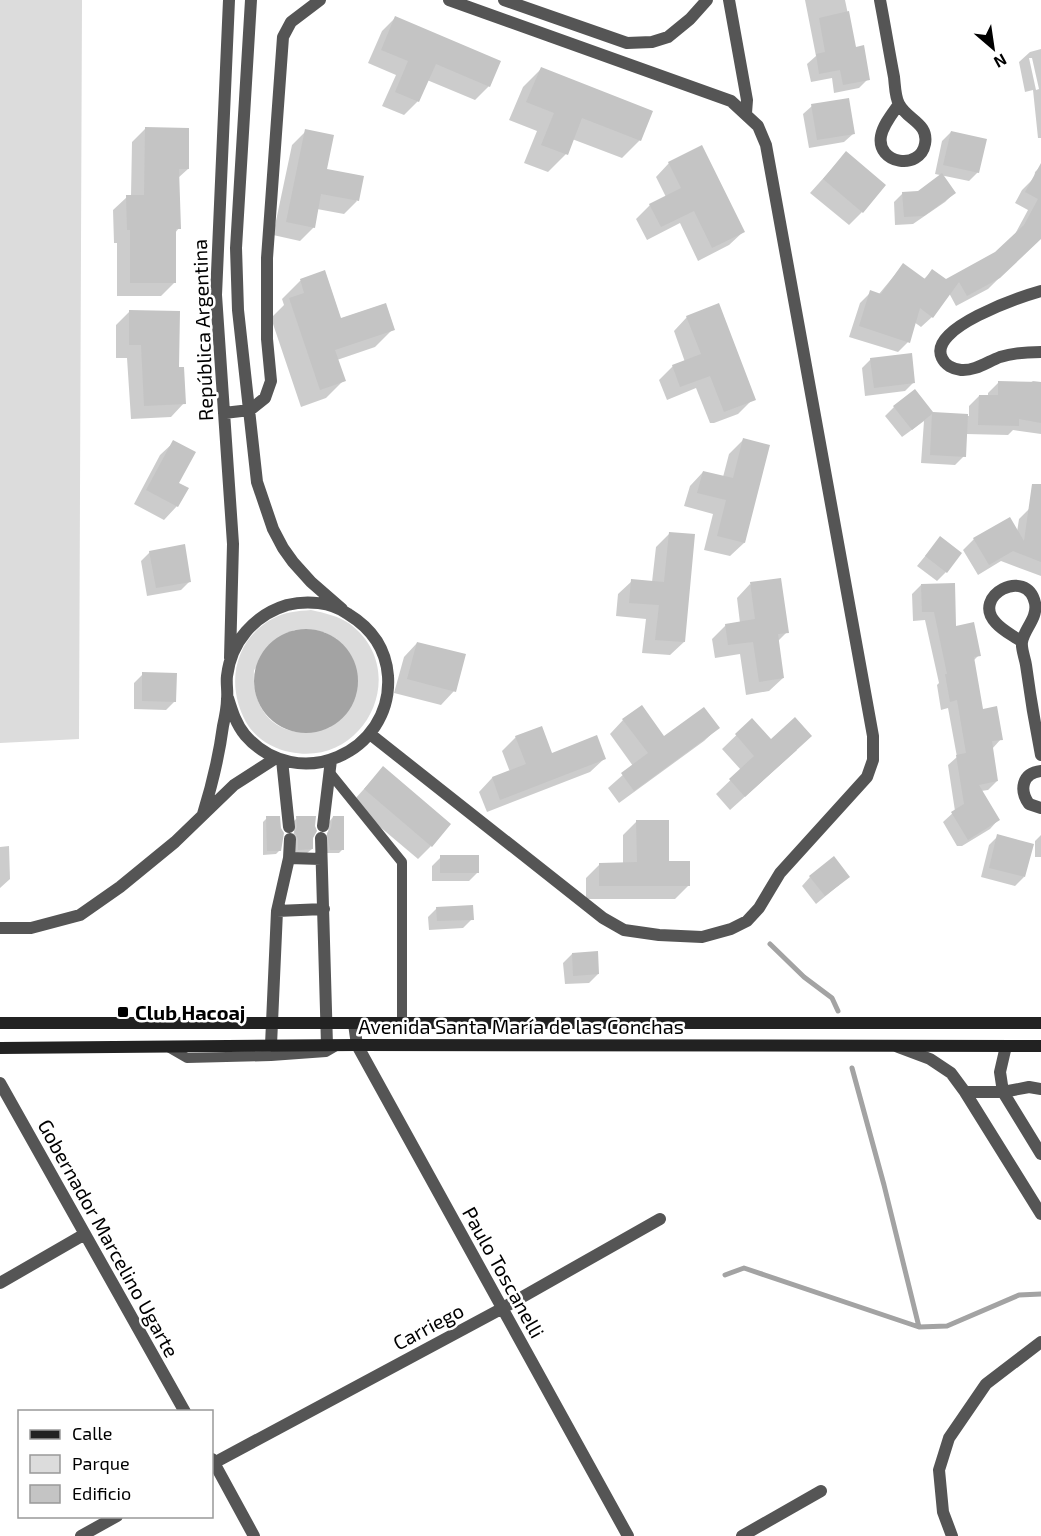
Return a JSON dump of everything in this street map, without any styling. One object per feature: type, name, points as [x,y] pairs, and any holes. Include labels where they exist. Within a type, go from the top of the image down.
[{"type":"main road","name":"Avenida Santa María de las Conchas","points":[[0,1023],[1041,1023]]},
{"type":"main road","name":"Avenida Santa María de las Conchas","points":[[0,1048],[168,1047],[271,1051],[357,1045],[1041,1046]]},
{"type":"street","name":"República Argentina","points":[[229,0],[216,295],[233,544],[230,658]]},
{"type":"street","name":"República Argentina","points":[[251,0],[236,248],[238,310],[257,482],[273,529],[293,562],[342,609]]},
{"type":"street","points":[[224,413],[250,410],[265,398],[271,381],[267,339],[267,258],[283,37],[291,22],[320,0]]},
{"type":"street","points":[[370,734],[603,918],[624,930],[659,935],[702,937],[731,929],[747,921],[759,908],[786,866],[867,777],[873,760],[873,736],[766,145],[758,126],[731,101],[449,0]]},
{"type":"street","points":[[504,0],[627,42],[652,42],[668,37],[690,19],[707,0]]},
{"type":"street","points":[[729,0],[747,100],[746,113]]},
{"type":"street","points":[[880,0],[898,104],[922,126],[925,133],[924,149],[919,155],[905,162],[886,154],[880,141],[884,128],[898,104]]},
{"type":"street","points":[[216,267],[237,267]]},
{"type":"street","points":[[1041,291],[1012,299],[961,325],[946,336],[940,353],[943,361],[953,368],[963,370],[978,367],[1001,357],[1041,352]]},
{"type":"street","points":[[1022,642],[996,624],[992,617],[991,602],[1000,589],[1008,586],[1028,591],[1035,603],[1034,617],[1022,642],[1041,755]]},
{"type":"street","points":[[297,603],[320,603],[342,609],[362,623],[378,642],[387,665],[388,689],[382,714],[370,734],[330,766],[279,759],[259,748],[244,734],[234,717],[228,698],[226,678],[230,658],[240,638],[256,621],[275,609],[297,603]]},
{"type":"street","points":[[203,814],[215,775],[228,698]]},
{"type":"street","points":[[0,928],[31,928],[80,915],[120,887],[175,843],[234,785],[279,759]]},
{"type":"street","points":[[271,1051],[277,911],[289,858],[290,833],[279,759]]},
{"type":"street","points":[[330,766],[321,859],[330,1048]]},
{"type":"street","points":[[1041,771],[1028,776],[1023,785],[1023,791],[1029,804],[1041,808]]},
{"type":"street","points":[[289,858],[321,859]]},
{"type":"street","points":[[277,911],[324,909]]},
{"type":"street","name":"Paulo Toscanelli","points":[[354,1024],[357,1045],[628,1536]]},
{"type":"street","points":[[897,1046],[930,1059],[951,1072],[1041,1214]]},
{"type":"street","points":[[1006,1046],[1000,1072],[1003,1092],[1041,1154]]},
{"type":"street","name":"Gobernador Marcelino Ugarte","points":[[0,1083],[184,1410]]},
{"type":"street","points":[[965,1092],[1003,1092],[1029,1087],[1041,1089]]},
{"type":"street","name":"Carriego","points":[[213,1461],[501,1309],[660,1219]]},
{"type":"street","points":[[0,1282],[85,1234]]},
{"type":"street","points":[[952,1536],[943,1512],[939,1470],[949,1438],[986,1384],[1041,1341]]},
{"type":"street","points":[[213,1464],[254,1536]]},
{"type":"street","points":[[742,1536],[821,1491]]},
{"type":"street","points":[[81,1536],[113,1518]]},
{"type":"lane","points":[[330,766],[402,862],[402,1024]]},
{"type":"green space","points":[[0,0],[82,0],[79,739],[0,743]]},
{"type":"green space","points":[[311,610],[331,615],[350,624],[368,644],[377,666],[378,689],[371,712],[358,731],[340,745],[317,753],[290,752],[265,742],[246,722],[236,694],[237,665],[241,652],[259,628],[272,619],[291,612]],"holes":[[[309,629],[324,632],[337,639],[331,727],[300,732],[286,729],[274,723],[258,702],[254,670],[294,630]]]},
{"type":"shaded area","points":[[306,629],[326,633],[343,644],[354,661],[358,681],[354,701],[343,718],[326,729],[306,733],[286,729],[269,718],[258,701],[254,681],[258,661],[269,644],[286,633]]},
{"type":"building","points":[[849,11],[856,47],[864,45],[870,80],[843,85],[840,70],[819,74],[816,54],[825,52],[819,18]]},
{"type":"building","points":[[395,16],[501,61],[490,87],[436,64],[419,102],[395,92],[408,61],[381,50]]},
{"type":"building","points":[[541,67],[653,111],[641,141],[582,118],[568,155],[541,145],[554,113],[526,102]]},
{"type":"building","points":[[849,98],[855,134],[817,140],[811,104]]},
{"type":"building","points":[[145,127],[189,128],[189,169],[179,169],[181,229],[176,229],[176,283],[130,283],[130,230],[127,230],[126,195],[144,195]]},
{"type":"building","points":[[305,129],[334,135],[327,169],[364,176],[359,201],[321,194],[315,228],[286,222]]},
{"type":"building","points":[[951,131],[987,139],[979,173],[943,165]]},
{"type":"building","points":[[702,145],[745,232],[712,248],[694,211],[661,227],[649,204],[681,188],[668,162]]},
{"type":"building","points":[[846,151],[886,185],[863,213],[823,179]]},
{"type":"building","points":[[1041,163],[1041,239],[1000,278],[967,296],[959,282],[933,318],[920,308],[910,343],[859,326],[870,290],[881,294],[903,263],[925,279],[932,269],[946,279],[995,252],[1024,225],[1038,199],[1025,192]]},
{"type":"building","points":[[942,173],[956,193],[924,216],[904,217],[902,192],[918,191]]},
{"type":"building","points":[[325,270],[341,318],[386,303],[395,330],[335,350],[346,381],[320,390],[289,298],[304,293],[300,279]]},
{"type":"building","points":[[719,303],[756,400],[724,412],[710,376],[680,387],[672,365],[701,354],[686,316]]},
{"type":"building","points":[[129,310],[180,311],[179,367],[184,367],[186,404],[144,406],[141,345],[129,345]]},
{"type":"building","points":[[912,353],[915,383],[874,388],[870,358]]},
{"type":"building","points":[[998,381],[1041,382],[1041,423],[1019,419],[1019,426],[978,425],[979,395],[998,395]]},
{"type":"building","points":[[915,389],[933,412],[968,414],[966,457],[930,455],[932,414],[912,430],[893,406]]},
{"type":"building","points":[[743,438],[770,445],[745,543],[717,536],[726,500],[697,493],[703,471],[733,478]]},
{"type":"building","points":[[173,440],[196,452],[179,483],[189,488],[178,507],[146,490]]},
{"type":"building","points":[[1032,484],[1041,484],[1041,562],[1013,551],[989,565],[973,538],[1010,517],[1024,541]]},
{"type":"building","points":[[669,532],[695,534],[685,642],[655,640],[659,605],[629,603],[631,579],[664,582]]},
{"type":"building","points":[[940,536],[962,553],[947,573],[925,556]]},
{"type":"building","points":[[185,544],[191,582],[156,588],[149,551]]},
{"type":"building","points":[[781,578],[789,633],[778,634],[784,678],[759,682],[753,642],[728,645],[725,624],[755,619],[750,582]]},
{"type":"building","points":[[955,583],[956,626],[974,622],[981,656],[974,657],[983,709],[997,706],[1003,740],[992,741],[998,781],[979,785],[1000,820],[968,840],[951,812],[964,804],[956,755],[966,753],[957,700],[950,702],[945,674],[947,674],[934,612],[922,612],[921,584]]},
{"type":"building","points":[[417,642],[466,654],[456,692],[407,679]]},
{"type":"building","points":[[142,672],[177,673],[176,702],[142,701]]},
{"type":"building","points":[[642,705],[664,736],[704,707],[720,728],[634,791],[621,773],[648,753],[622,719]]},
{"type":"building","points":[[795,717],[812,736],[745,797],[729,779],[754,756],[735,734],[752,718],[771,739]]},
{"type":"building","points":[[542,726],[552,753],[597,735],[606,759],[500,800],[492,777],[526,764],[515,736]]},
{"type":"building","points":[[383,766],[451,824],[432,847],[364,789]]},
{"type":"building","points":[[266,816],[280,816],[284,833],[281,851],[267,851]]},
{"type":"building","points":[[296,816],[316,816],[317,831],[313,838],[313,849],[298,850],[298,839],[295,832]]},
{"type":"building","points":[[333,816],[344,816],[344,850],[330,850],[327,833],[331,828]]},
{"type":"building","points":[[636,820],[669,820],[669,861],[690,861],[690,886],[599,886],[599,863],[637,862]]},
{"type":"building","points":[[997,834],[1034,844],[1025,877],[989,868]]},
{"type":"building","points":[[440,855],[479,855],[479,873],[440,873]]},
{"type":"building","points":[[834,856],[850,877],[825,896],[809,876]]},
{"type":"building","points":[[473,905],[474,920],[437,921],[436,907]]},
{"type":"building","points":[[598,951],[599,974],[573,976],[572,953]]},
{"type":"waterway","points":[[770,944],[804,977],[832,998],[838,1011]]},
{"type":"waterway","points":[[725,1275],[744,1268],[919,1327],[852,1068]]},
{"type":"waterway","points":[[919,1327],[947,1326],[1019,1295],[1041,1294]]},
{"type":"place","name":"Club Hacoaj","points":[[123,1012]]}]
